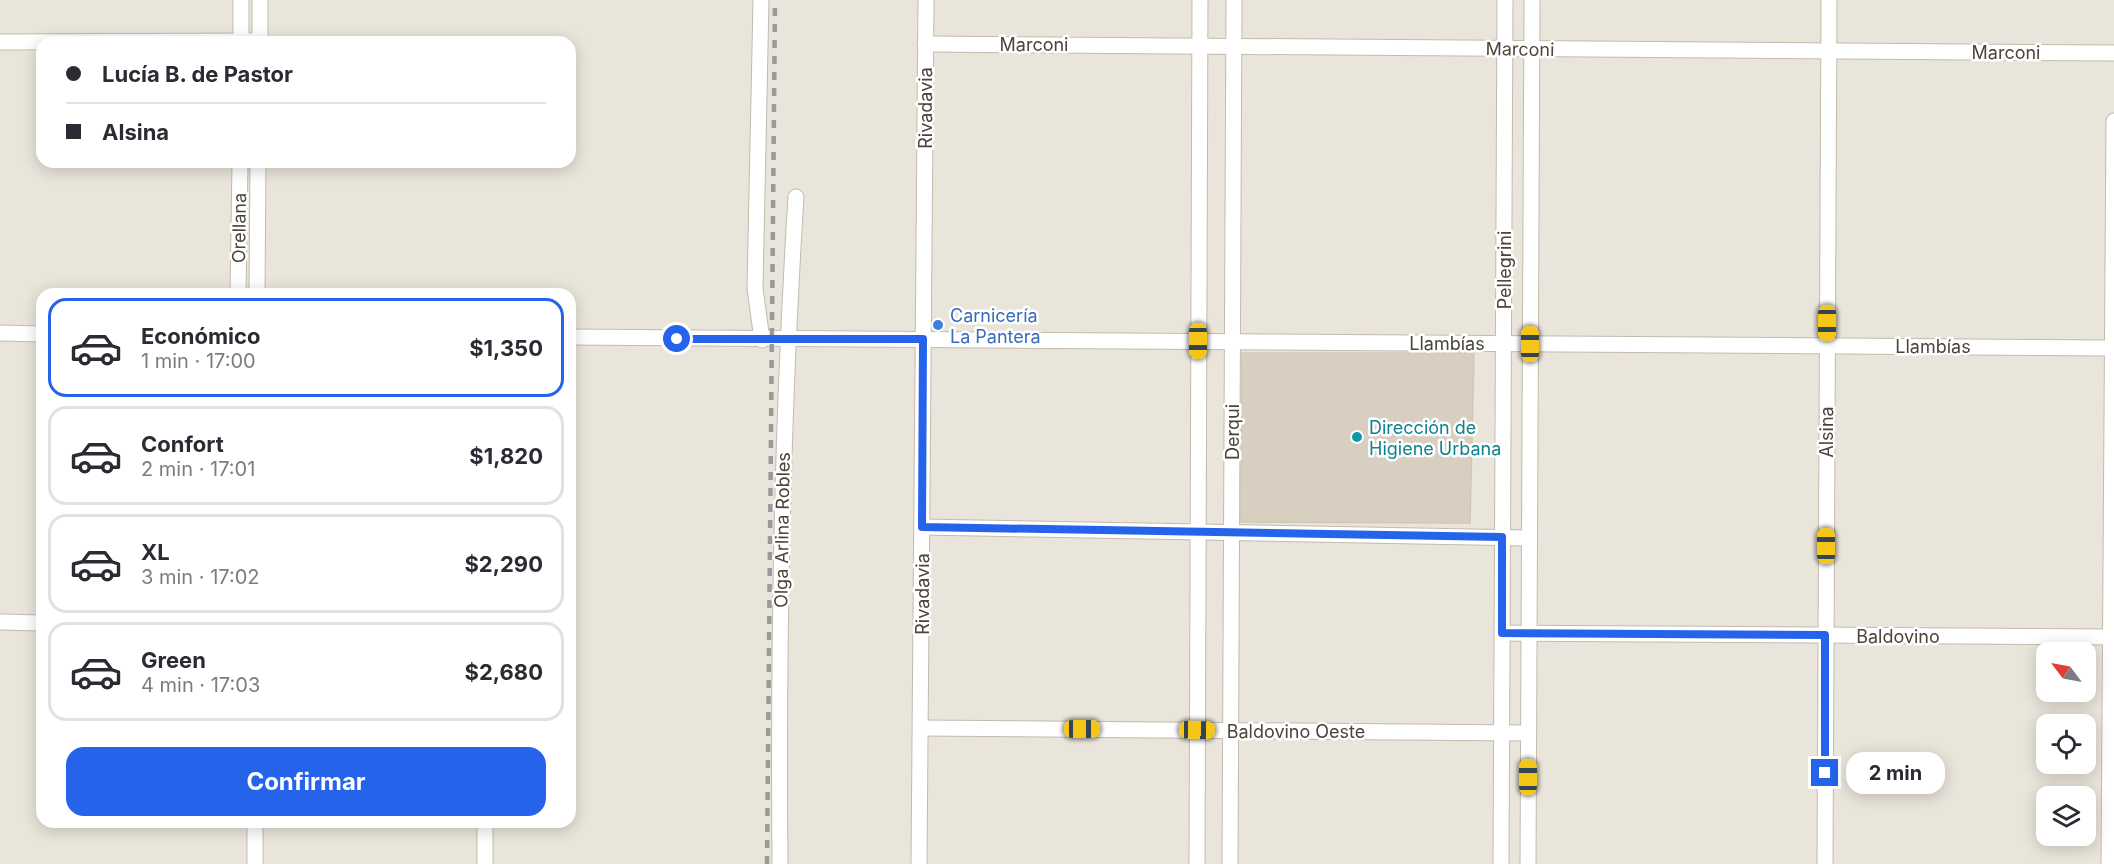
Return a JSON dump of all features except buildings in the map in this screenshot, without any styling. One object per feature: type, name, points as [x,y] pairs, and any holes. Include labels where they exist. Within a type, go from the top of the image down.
[{"type":"street","points":[[241,0],[241,36]]},
{"type":"street","points":[[260,0],[260,36]]},
{"type":"street","points":[[760,0],[755,288],[766,340]]},
{"type":"street","name":"Rivadavia","points":[[919,864],[926,0]]},
{"type":"street","name":"Derqui","points":[[1197,864],[1200,0]]},
{"type":"street","name":"Derqui","points":[[1230,864],[1234,0]]},
{"type":"street","name":"Pellegrini","points":[[1501,864],[1505,0]]},
{"type":"street","name":"Pellegrini","points":[[1528,864],[1532,0]]},
{"type":"street","name":"Alsina","points":[[1825,864],[1829,0]]},
{"type":"street","points":[[0,42],[36,42]]},
{"type":"street","name":"Marconi","points":[[925,44],[2114,53]]},
{"type":"street","points":[[2109,864],[2114,121]]},
{"type":"street","name":"Orellana","points":[[238,288],[240,168]]},
{"type":"street","name":"Orellana","points":[[256,288],[258,168]]},
{"type":"street","name":"Olga Arlina Robles","points":[[780,864],[779,697],[787,339],[796,197]]},
{"type":"street","points":[[0,333],[36,334]]},
{"type":"street","name":"Llambías","points":[[576,337],[2113,348]]},
{"type":"street","points":[[922,527],[1529,538]]},
{"type":"street","points":[[0,622],[36,623]]},
{"type":"street","name":"Baldovino","points":[[1502,633],[2112,637]]},
{"type":"street","name":"Baldovino Oeste","points":[[921,728],[1528,733]]},
{"type":"street","points":[[255,828],[255,864]]},
{"type":"street","points":[[485,828],[485,864]]},
{"type":"shaded area","points":[[0,0],[2114,0],[2114,864],[0,864]]},
{"type":"railway","points":[[767,864],[775,0]]},
{"type":"place","name":"Carnicería La Pantera","points":[[938,325]]},
{"type":"place","name":"Dirección de Higiene Urbana","points":[[1357,437]]},
{"type":"route","points":[[677,339],[923,339],[922,527],[1502,537],[1502,633],[1825,635],[1825,773]]}]
